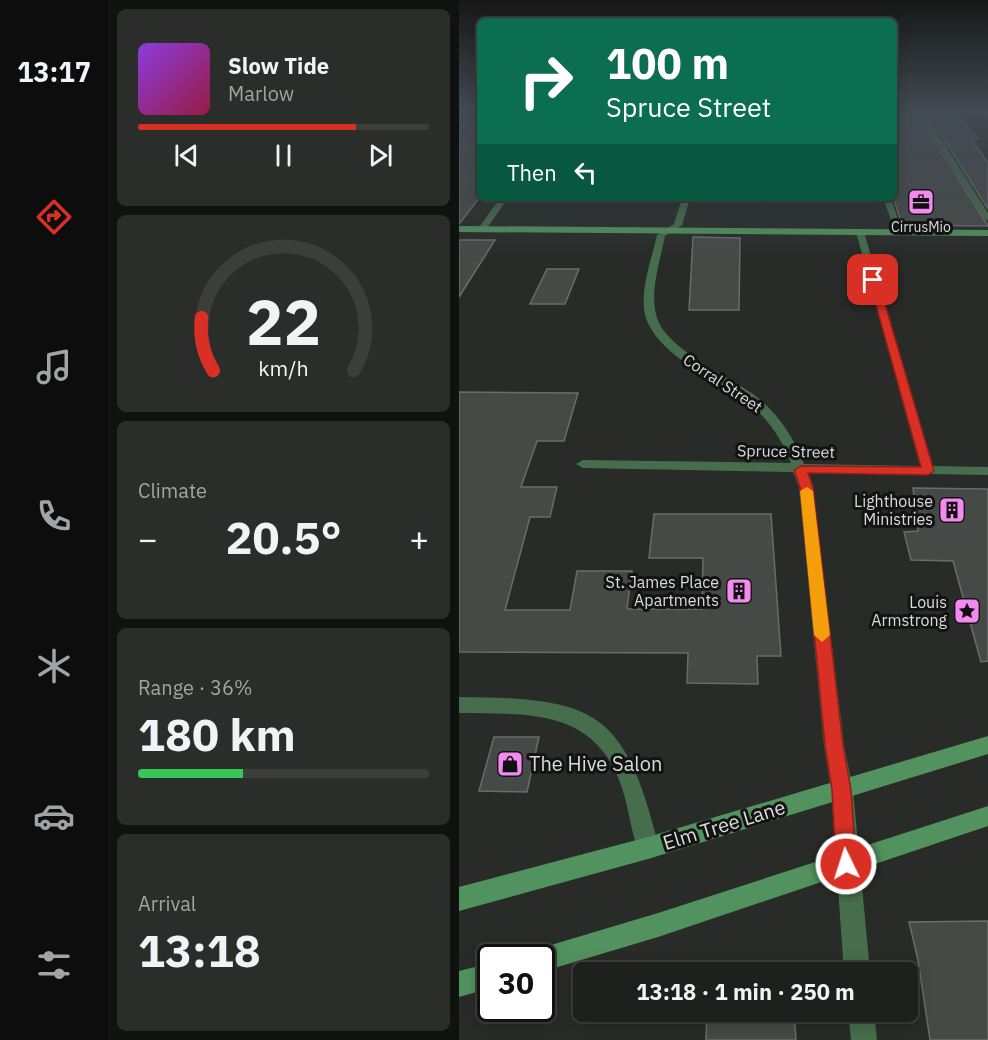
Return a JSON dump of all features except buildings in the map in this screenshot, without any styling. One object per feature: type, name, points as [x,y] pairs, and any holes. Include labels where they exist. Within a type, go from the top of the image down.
[{"type":"street","points":[[951,161],[988,219]]},
{"type":"street","points":[[482,229],[502,201]]},
{"type":"street","points":[[670,231],[678,225],[685,201]]},
{"type":"street","points":[[888,201],[900,233]]},
{"type":"street","points":[[459,229],[988,233]]},
{"type":"street","name":"Corral Street","points":[[670,231],[661,235],[649,295],[652,320],[674,349],[750,398],[769,415],[791,446],[806,487],[834,745],[842,790],[846,864],[856,962]]},
{"type":"street","points":[[860,232],[928,471]]},
{"type":"street","name":"Spruce Street","points":[[583,464],[801,470],[988,471]]},
{"type":"street","points":[[459,705],[530,707],[571,716],[596,730],[615,750],[627,774],[648,848]]},
{"type":"street","name":"Elm Tree Lane","points":[[459,899],[648,848],[988,745]]},
{"type":"street","points":[[555,956],[846,864],[988,816]]},
{"type":"street","points":[[459,984],[477,979]]},
{"type":"street","points":[[862,1022],[864,1040]]},
{"type":"slow traffic","points":[[807,491],[822,635]]},
{"type":"place","name":"CirrusMio","points":[[921,202]]},
{"type":"place","name":"Lighthouse Ministries","points":[[952,510]]},
{"type":"place","name":"St. James Place Apartments","points":[[739,591]]},
{"type":"place","name":"Louis Armstrong","points":[[967,611]]},
{"type":"place","name":"The Hive Salon","points":[[510,764]]},
{"type":"route","points":[[846,864],[842,790],[834,745],[806,487],[801,470],[928,471],[873,280]]}]
